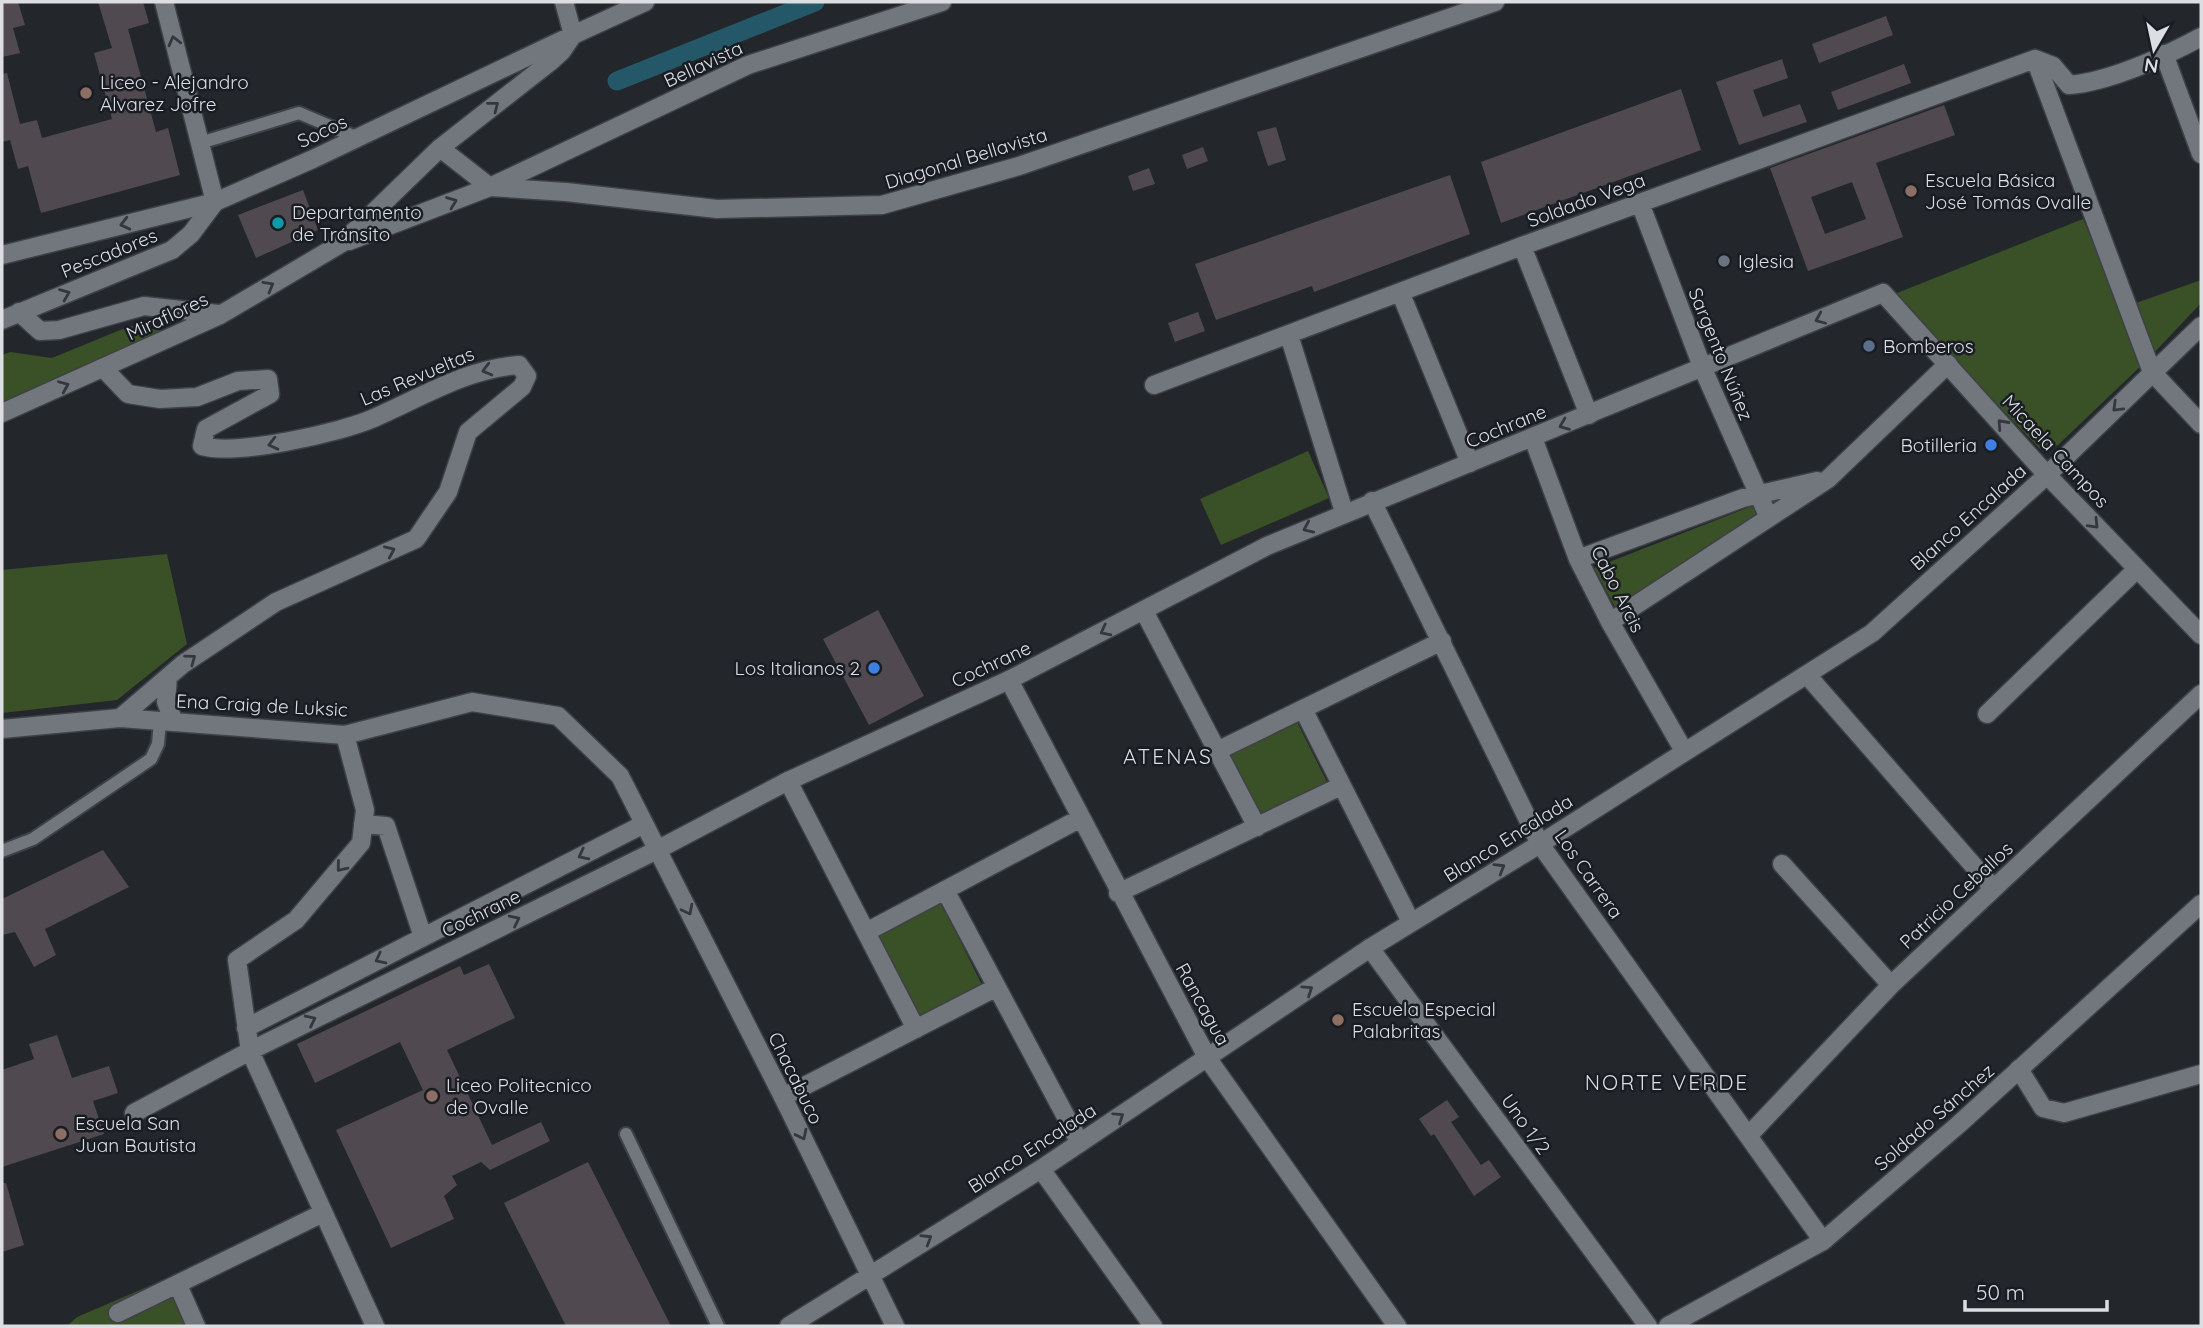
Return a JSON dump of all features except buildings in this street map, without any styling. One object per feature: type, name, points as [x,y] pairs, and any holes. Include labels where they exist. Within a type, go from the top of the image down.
[{"type":"street","points":[[164,2],[215,202]]},
{"type":"street","points":[[564,2],[573,35]]},
{"type":"street","name":"Socos","points":[[2,255],[215,202],[358,138],[645,2]]},
{"type":"street","name":"Bellavista","points":[[489,187],[748,65],[942,2]]},
{"type":"street","name":"Diagonal Bellavista","points":[[489,187],[566,192],[717,209],[883,205],[1019,166],[1494,2]]},
{"type":"street","name":"Miraflores","points":[[342,243],[440,148],[550,62],[573,35]]},
{"type":"street","points":[[2035,59],[2053,66],[2069,85],[2115,74],[2201,37]]},
{"type":"street","points":[[2164,54],[2201,153]]},
{"type":"street","points":[[2035,59],[2152,372],[2201,424]]},
{"type":"street","name":"Soldado Vega","points":[[1154,385],[1401,294],[1521,246],[2035,59]]},
{"type":"street","points":[[440,148],[489,187]]},
{"type":"street","name":"Miraflores","points":[[2,413],[220,315],[342,243],[489,187]]},
{"type":"street","name":"Pescadores","points":[[2,320],[172,250],[191,234],[215,202]]},
{"type":"street","name":"Sargento Núñez","points":[[1640,203],[1703,369],[1756,495],[1769,519]]},
{"type":"street","points":[[1521,246],[1589,415]]},
{"type":"street","name":"Cochrane","points":[[134,1113],[250,1051],[657,850],[788,781],[1009,680],[1267,546],[1344,512],[1703,369],[1883,293]]},
{"type":"street","name":"Micaela Campos","points":[[1883,293],[2047,475],[2201,635]]},
{"type":"street","points":[[1401,294],[1469,463]]},
{"type":"street","points":[[19,312],[40,331],[59,330],[144,306],[220,315]]},
{"type":"street","name":"Blanco Encalada","points":[[789,1326],[868,1274],[1041,1169],[1370,948],[1541,844],[1872,633],[2047,475],[2201,326]]},
{"type":"street","points":[[1289,335],[1344,512]]},
{"type":"street","points":[[1610,622],[1828,479],[1948,364]]},
{"type":"street","name":"Las Revueltas","points":[[104,369],[128,394],[160,398],[197,397],[238,381],[268,379],[270,394],[206,429],[202,446],[217,451],[262,447],[370,419],[458,378],[493,367],[519,365],[527,376],[522,387],[468,432],[448,492],[416,539],[276,602],[216,640],[120,718]]},
{"type":"street","name":"Cabo Arcis","points":[[1533,438],[1578,559],[1610,622],[1684,751]]},
{"type":"street","points":[[1578,559],[1756,495],[1828,479]]},
{"type":"street","name":"Los Carrera","points":[[1372,501],[1541,844],[1823,1241]]},
{"type":"street","points":[[1987,714],[2137,569]]},
{"type":"street","points":[[1144,611],[1257,827]]},
{"type":"street","points":[[1217,751],[1442,641]]},
{"type":"street","points":[[1807,675],[1993,888]]},
{"type":"street","points":[[167,722],[168,677]]},
{"type":"street","name":"Rancagua","points":[[1009,680],[1118,893],[1208,1059],[1397,1326]]},
{"type":"street","name":"Patricio Ceballos","points":[[1749,1135],[1891,985],[2201,694]]},
{"type":"street","name":"Ena Craig de Luksic","points":[[2,729],[120,718],[345,734],[472,702],[558,716],[620,776],[657,850]]},
{"type":"street","points":[[1303,709],[1411,922]]},
{"type":"street","points":[[345,734],[365,810],[360,843],[296,920],[237,960],[250,1051],[375,1326]]},
{"type":"street","points":[[788,781],[868,931],[916,1029]]},
{"type":"street","points":[[1118,893],[1341,786]]},
{"type":"street","points":[[868,931],[1081,818]]},
{"type":"street","points":[[363,824],[386,826],[423,937]]},
{"type":"street","name":"Cochrane","points":[[246,1028],[644,824]]},
{"type":"street","name":"Chacabuco","points":[[657,850],[783,1097],[895,1326]]},
{"type":"street","points":[[1782,864],[1891,985]]},
{"type":"street","points":[[945,890],[1080,1143]]},
{"type":"street","name":"Soldado Sánchez","points":[[1668,1326],[1823,1241],[2201,904]]},
{"type":"street","name":"Uno 1/2","points":[[1370,948],[1648,1326]]},
{"type":"street","points":[[783,1097],[997,987]]},
{"type":"street","points":[[2019,1069],[2043,1108],[2064,1113],[2201,1074]]},
{"type":"street","points":[[1041,1169],[1153,1326]]},
{"type":"street","points":[[118,1313],[323,1213]]},
{"type":"street","points":[[178,1285],[196,1326]]},
{"type":"lane","points":[[200,143],[299,113],[358,138]]},
{"type":"lane","points":[[2,851],[33,839],[151,759],[167,722]]},
{"type":"lane","points":[[626,1134],[718,1326]]},
{"type":"green space","points":[[2083,219],[2144,363],[2058,445],[2040,449],[1892,295]]},
{"type":"green space","points":[[2201,280],[2201,303],[2153,354],[2136,303]]},
{"type":"green space","points":[[130,326],[173,332],[2,402],[2,355],[10,352],[52,358]]},
{"type":"green space","points":[[1308,451],[1329,498],[1221,545],[1200,499]]},
{"type":"green space","points":[[1752,506],[1760,516],[1615,607],[1594,568]]},
{"type":"green space","points":[[167,554],[187,644],[117,700],[2,713],[2,570]]},
{"type":"green space","points":[[1295,718],[1328,784],[1259,818],[1226,752]]},
{"type":"green space","points":[[940,900],[983,987],[920,1018],[877,932]]},
{"type":"green space","points":[[168,1278],[190,1326],[67,1326],[77,1317]]},
{"type":"waterway","points":[[617,81],[815,2]]},
{"type":"place","name":"Liceo - Alejandro Alvarez Jofre","points":[[86,93]]},
{"type":"place","name":"Escuela Básica José Tomás Ovalle","points":[[1911,191]]},
{"type":"place","name":"Departamento de Tránsito","points":[[278,223]]},
{"type":"place","name":"Iglesia","points":[[1724,261]]},
{"type":"place","name":"Bomberos","points":[[1869,346]]},
{"type":"place","name":"Botilleria","points":[[1991,445]]},
{"type":"place","name":"Los Italianos 2","points":[[874,668]]},
{"type":"place","name":"Escuela Especial Palabritas","points":[[1338,1020]]},
{"type":"place","name":"Liceo Politecnico de Ovalle","points":[[432,1096]]},
{"type":"place","name":"Escuela San Juan Bautista","points":[[61,1134]]},
{"type":"district","name":"ATENAS","points":[[1168,756]]},
{"type":"district","name":"NORTE VERDE","points":[[1667,1082]]}]
